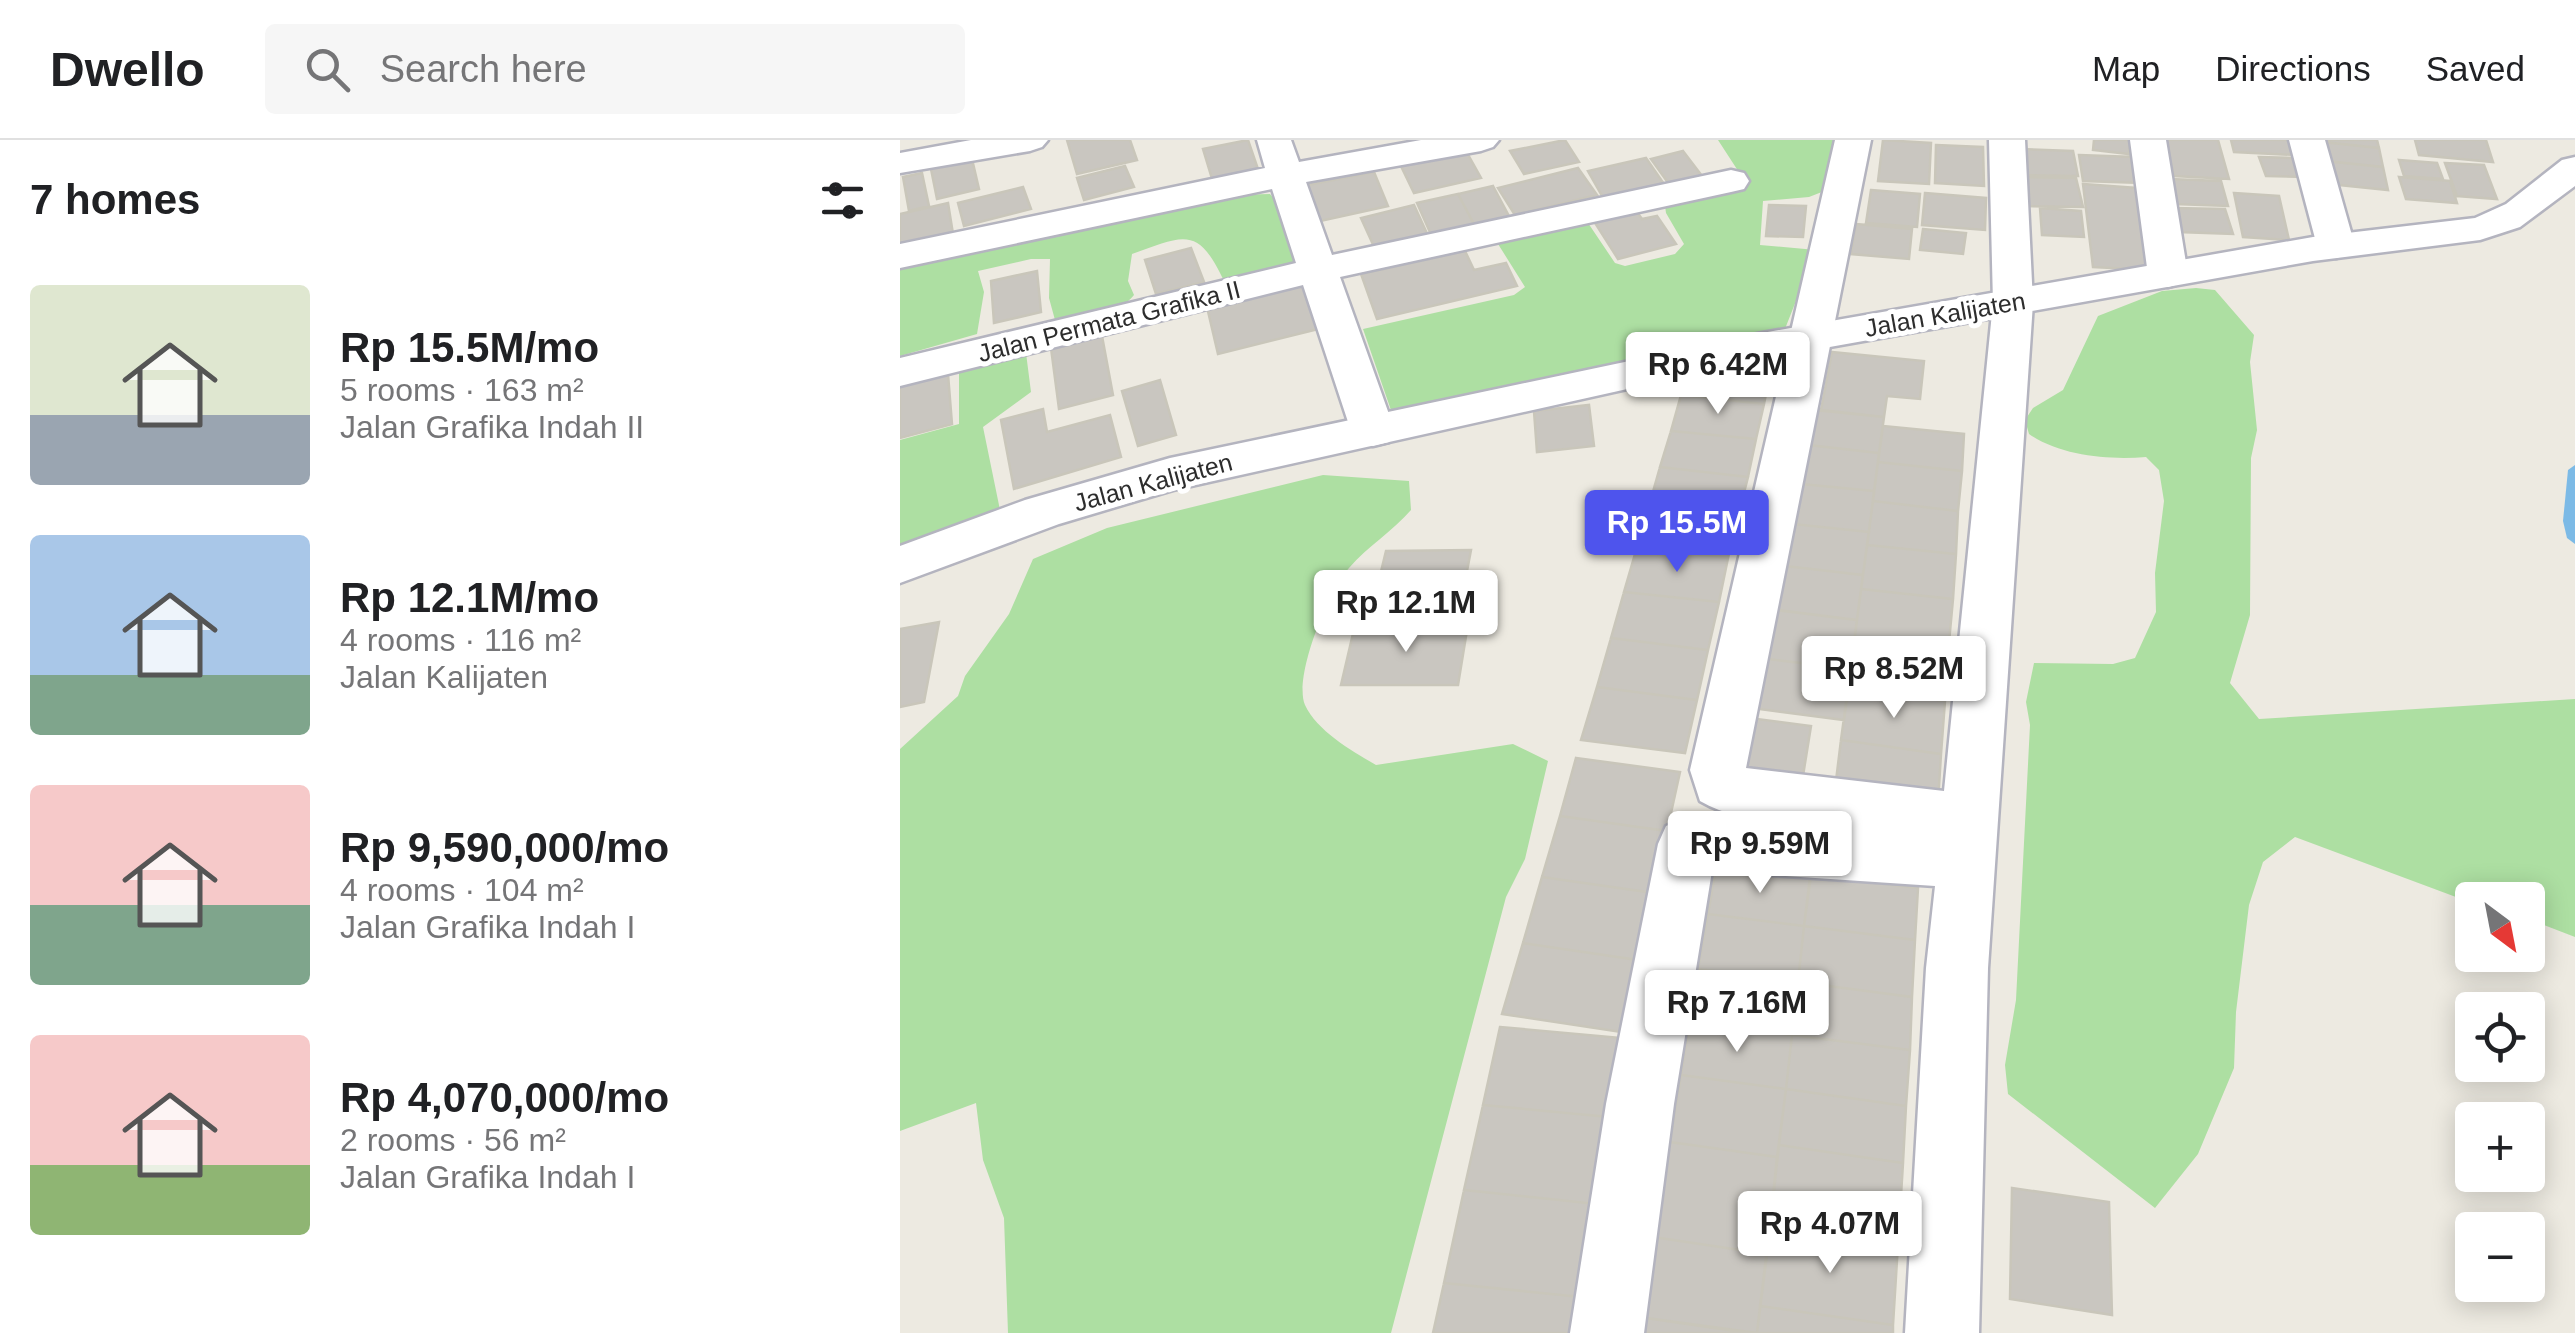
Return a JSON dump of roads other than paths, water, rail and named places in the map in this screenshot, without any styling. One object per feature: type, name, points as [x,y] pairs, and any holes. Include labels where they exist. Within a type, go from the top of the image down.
[{"type":"street","points":[[903,163],[1030,140]]},
{"type":"street","points":[[900,256],[1279,158],[1481,140]]},
{"type":"street","points":[[1853,140],[1718,770],[1720,784],[1732,791],[1968,840]]},
{"type":"street","points":[[1942,1333],[1957,968],[2013,303],[2007,140]]},
{"type":"street","points":[[2148,140],[2168,275]]},
{"type":"street","points":[[2307,140],[2336,246]]},
{"type":"street","points":[[1279,158],[1373,432]]},
{"type":"street","name":"Jalan Kalijaten","points":[[900,565],[1042,512],[1170,474],[1809,338],[2336,246],[2506,222],[2575,168]]},
{"type":"street","name":"Jalan Permata Grafika II","points":[[900,372],[1318,270],[1731,181]]},
{"type":"street","points":[[1607,1333],[1640,1104],[1688,844],[1968,840]]},
{"type":"waterway","points":[[2575,470],[2571,521],[2575,538]]}]
